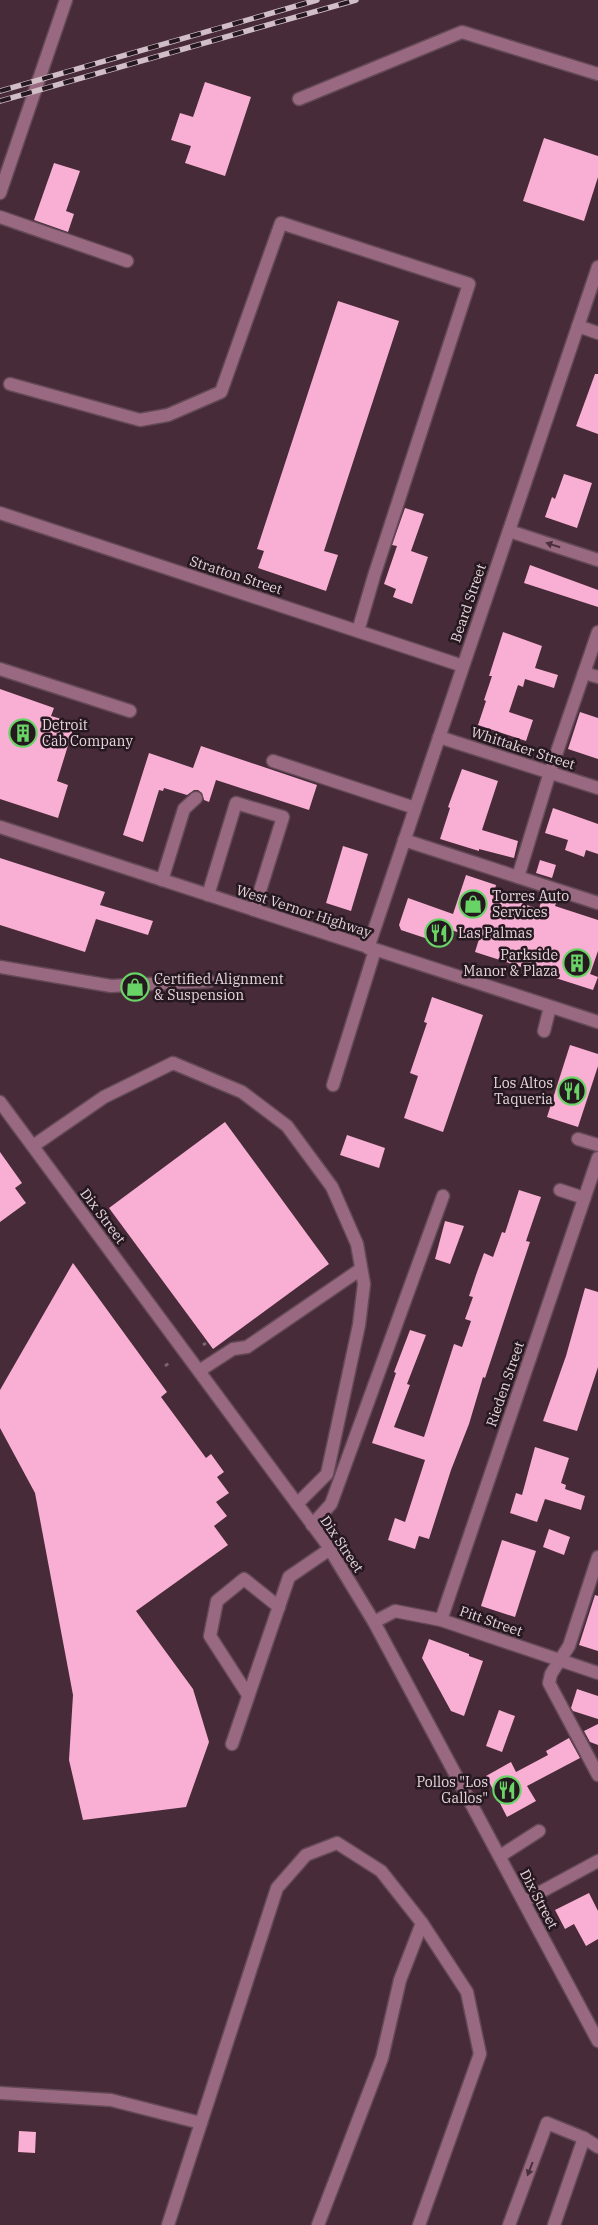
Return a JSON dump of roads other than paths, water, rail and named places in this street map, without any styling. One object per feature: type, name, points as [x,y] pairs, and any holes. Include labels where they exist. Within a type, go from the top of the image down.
[{"type":"street","points":[[0,193],[66,0]]},
{"type":"street","points":[[299,99],[462,32],[598,74]]},
{"type":"street","points":[[0,218],[126,261]]},
{"type":"street","points":[[10,384],[140,420],[168,415],[221,392],[282,223],[469,284],[374,576],[358,631]]},
{"type":"street","name":"Beard Street","points":[[333,1085],[404,840],[598,267]]},
{"type":"street","points":[[578,326],[598,333]]},
{"type":"street","name":"Stratton Street","points":[[0,513],[463,666]]},
{"type":"street","points":[[509,531],[598,560]]},
{"type":"street","points":[[518,877],[550,772],[598,632]]},
{"type":"street","points":[[0,669],[130,711]]},
{"type":"street","points":[[584,673],[598,677]]},
{"type":"street","name":"Whittaker Street","points":[[439,736],[598,788]]},
{"type":"street","points":[[274,761],[415,808]]},
{"type":"street","points":[[162,880],[184,809],[196,798]]},
{"type":"street","points":[[208,896],[236,803],[283,817],[254,910]]},
{"type":"street","name":"West Vernor Highway","points":[[0,827],[598,1022]]},
{"type":"street","points":[[404,840],[598,903]]},
{"type":"street","points":[[0,967],[111,986],[209,981]]},
{"type":"street","points":[[544,1031],[550,1007]]},
{"type":"street","points":[[33,1146],[104,1097],[173,1063],[242,1092],[287,1126],[332,1187],[357,1244],[364,1284],[359,1325],[327,1474],[297,1504]]},
{"type":"street","name":"Dix Street","points":[[0,1102],[330,1549],[374,1622],[598,2041]]},
{"type":"street","points":[[578,1139],[598,1144]]},
{"type":"street","name":"Rieden Street","points":[[441,1620],[598,1158]]},
{"type":"street","points":[[560,1190],[584,1198]]},
{"type":"street","points":[[312,1525],[331,1504],[443,1196]]},
{"type":"street","points":[[199,1370],[233,1349],[247,1347],[362,1269]]},
{"type":"street","points":[[232,1744],[289,1577],[330,1549]]},
{"type":"street","points":[[598,1557],[569,1646],[551,1674],[549,1683],[598,1775]]},
{"type":"street","points":[[248,1696],[210,1636],[217,1601],[244,1579],[279,1607]]},
{"type":"street","name":"Pitt Street","points":[[374,1622],[395,1611],[441,1620],[598,1673]]},
{"type":"street","points":[[500,1856],[538,1831]]},
{"type":"street","points":[[168,2225],[277,1888],[306,1855],[337,1842],[381,1871],[422,1923],[467,1992],[480,2054],[419,2225]]},
{"type":"street","points":[[524,1901],[598,1861]]},
{"type":"street","points":[[318,2225],[382,2058],[400,1980],[422,1923]]},
{"type":"street","points":[[0,2093],[111,2100],[201,2123]]},
{"type":"street","points":[[509,2225],[547,2123],[584,2138],[598,2147]]},
{"type":"street","points":[[554,2225],[584,2138]]},
{"type":"railway","points":[[0,91],[317,0]]},
{"type":"railway","points":[[0,101],[356,0]]},
{"type":"place","name":"Detroit Cab Company","points":[[23,733]]},
{"type":"place","name":"Torres Auto Services","points":[[473,904]]},
{"type":"place","name":"Las Palmas","points":[[439,933]]},
{"type":"place","name":"Parkside Manor & Plaza","points":[[577,963]]},
{"type":"place","name":"Certified Alignment & Suspension","points":[[135,987]]},
{"type":"place","name":"Los Altos Taqueria","points":[[572,1091]]},
{"type":"place","name":"Pollos \"Los Gallos\"","points":[[507,1790]]}]
